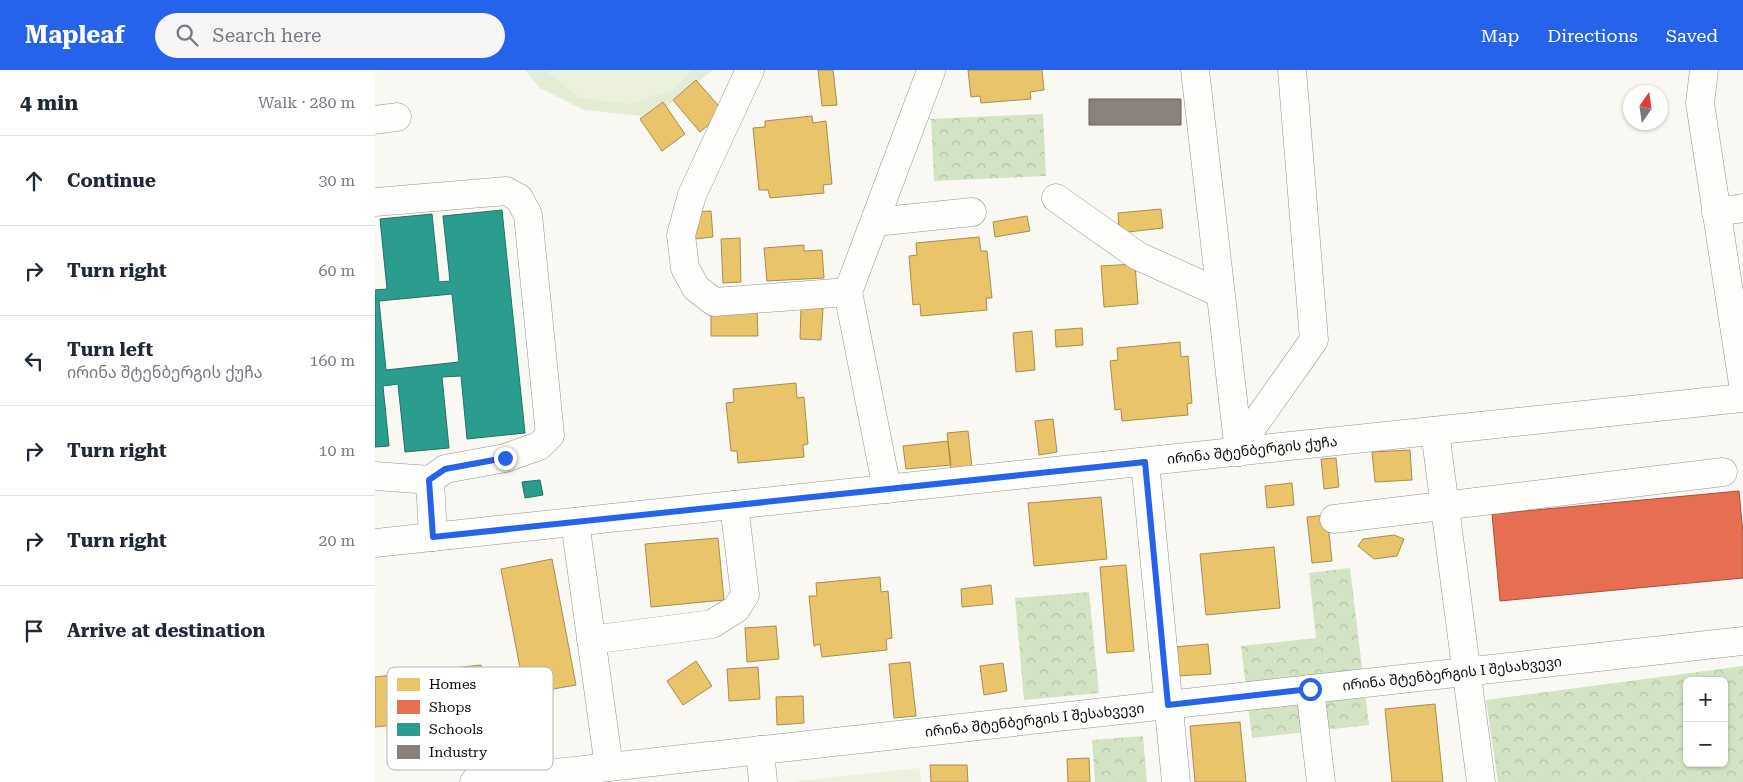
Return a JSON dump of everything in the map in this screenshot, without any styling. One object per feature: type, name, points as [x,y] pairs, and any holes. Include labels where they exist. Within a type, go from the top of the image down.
[{"type":"lane","points":[[750,70],[692,195],[681,235],[685,268],[696,288],[714,302],[848,292]]},
{"type":"lane","points":[[1195,70],[1239,452]]},
{"type":"lane","points":[[1239,452],[1251,429],[1314,340],[1292,70]]},
{"type":"lane","points":[[1704,70],[1700,103],[1743,384]]},
{"type":"lane","points":[[887,489],[848,292],[931,71]]},
{"type":"lane","points":[[375,202],[506,191],[519,198],[527,215],[550,435],[539,446],[505,458],[445,469],[429,480],[375,476]]},
{"type":"lane","points":[[1056,198],[1138,256],[1220,293]]},
{"type":"lane","points":[[1716,212],[1743,208]]},
{"type":"lane","points":[[875,222],[972,212]]},
{"type":"lane","name":"ირინა შტენბერგის ქუჩა","points":[[375,543],[1743,398]]},
{"type":"lane","points":[[1435,431],[1481,782]]},
{"type":"lane","points":[[1145,462],[1176,782]]},
{"type":"lane","points":[[1334,518],[1723,472]]},
{"type":"lane","points":[[429,480],[433,537]]},
{"type":"lane","points":[[591,640],[712,624],[736,610],[745,595],[734,505]]},
{"type":"lane","points":[[575,522],[609,767]]},
{"type":"lane","name":"ირინა შტენბერგის I შესახვევი","points":[[474,782],[1743,641]]},
{"type":"lane","points":[[1310,689],[1321,782]]},
{"type":"lane","points":[[760,750],[763,782]]},
{"type":"green space","points":[[525,70],[546,70],[580,98],[674,89],[692,70],[713,70],[672,103],[644,116],[584,110],[540,88]]},
{"type":"green space","points":[[546,70],[692,70],[674,89],[629,104],[580,98]]},
{"type":"green space","points":[[1043,114],[1046,176],[934,181],[931,119]]},
{"type":"green space","points":[[1350,568],[1369,725],[1252,738],[1241,646],[1316,638],[1309,573]]},
{"type":"green space","points":[[1089,592],[1099,693],[1024,700],[1015,598]]},
{"type":"green space","points":[[1743,666],[1743,782],[1498,782],[1486,700]]},
{"type":"green space","points":[[1143,736],[1147,782],[1095,782],[1092,740]]},
{"type":"green space","points":[[920,768],[921,782],[788,782]]},
{"type":"building: Homes","points":[[818,70],[833,70],[837,105],[822,106]]},
{"type":"building: Homes","points":[[968,70],[1042,70],[1044,90],[1030,92],[1031,99],[981,103],[980,96],[971,97]]},
{"type":"building: Homes","points":[[696,80],[724,112],[700,132],[673,100]]},
{"type":"building: Homes","points":[[663,102],[685,134],[662,151],[640,119]]},
{"type":"building: Homes","points":[[812,116],[813,123],[826,121],[832,184],[823,185],[824,193],[770,198],[768,190],[759,190],[753,128],[765,127],[765,121]]},
{"type":"building: Homes","points":[[1161,209],[1163,228],[1119,233],[1118,213]]},
{"type":"building: Homes","points":[[711,211],[713,237],[695,239],[692,212]]},
{"type":"building: Homes","points":[[1027,216],[1030,231],[995,237],[993,222]]},
{"type":"building: Homes","points":[[979,237],[981,251],[987,251],[992,298],[986,298],[987,310],[921,316],[920,304],[913,305],[909,256],[917,255],[916,243]]},
{"type":"building: Homes","points":[[740,238],[741,282],[723,283],[721,239]]},
{"type":"building: Homes","points":[[804,245],[804,251],[822,250],[824,278],[767,281],[764,248]]},
{"type":"building: Homes","points":[[1135,264],[1138,304],[1104,307],[1101,266]]},
{"type":"building: Homes","points":[[757,307],[758,336],[711,336],[711,308]]},
{"type":"building: Homes","points":[[801,307],[823,308],[821,340],[800,339]]},
{"type":"building: Homes","points":[[1082,328],[1083,345],[1056,347],[1055,330]]},
{"type":"building: Homes","points":[[1032,331],[1035,370],[1016,372],[1013,333]]},
{"type":"building: Homes","points":[[1180,342],[1181,357],[1188,356],[1192,403],[1187,404],[1188,415],[1122,421],[1121,409],[1115,410],[1110,361],[1118,360],[1117,348]]},
{"type":"building: Homes","points":[[796,383],[797,398],[804,397],[808,444],[803,445],[804,457],[738,463],[737,451],[731,451],[726,403],[734,402],[733,389]]},
{"type":"building: Homes","points":[[1053,419],[1057,452],[1039,455],[1035,421]]},
{"type":"building: Homes","points":[[968,431],[972,468],[951,470],[947,433]]},
{"type":"building: Homes","points":[[948,441],[951,465],[906,469],[903,446]]},
{"type":"building: Homes","points":[[1410,450],[1412,480],[1375,482],[1372,452]]},
{"type":"building: Homes","points":[[1336,458],[1339,487],[1324,489],[1321,459]]},
{"type":"building: Homes","points":[[1292,483],[1294,505],[1267,508],[1265,486]]},
{"type":"building: Homes","points":[[1101,497],[1107,559],[1034,566],[1028,503]]},
{"type":"building: Homes","points":[[1327,515],[1332,561],[1312,563],[1307,517]]},
{"type":"building: Homes","points":[[1394,535],[1404,539],[1397,556],[1374,559],[1358,546],[1363,539]]},
{"type":"building: Homes","points":[[718,538],[724,600],[651,607],[645,544]]},
{"type":"building: Homes","points":[[1274,547],[1280,608],[1206,615],[1200,554]]},
{"type":"building: Homes","points":[[552,559],[576,685],[553,689],[553,667],[520,667],[501,569]]},
{"type":"building: Homes","points":[[1126,565],[1134,651],[1107,653],[1100,567]]},
{"type":"building: Homes","points":[[880,577],[881,592],[888,591],[892,638],[886,639],[887,650],[822,657],[820,644],[814,646],[809,596],[817,596],[816,583]]},
{"type":"building: Homes","points":[[991,585],[993,604],[962,607],[961,589]]},
{"type":"building: Homes","points":[[776,626],[779,659],[747,662],[745,628]]},
{"type":"building: Homes","points":[[1208,644],[1211,674],[1176,676],[1174,647]]},
{"type":"building: Homes","points":[[696,661],[712,686],[683,705],[667,681]]},
{"type":"building: Homes","points":[[910,662],[916,716],[894,718],[889,664]]},
{"type":"building: Homes","points":[[1003,663],[1007,691],[984,695],[980,666]]},
{"type":"building: Homes","points":[[481,665],[481,667],[463,667]]},
{"type":"building: Homes","points":[[758,667],[760,699],[729,701],[727,669]]},
{"type":"building: Homes","points":[[387,676],[387,726],[375,727],[375,677]]},
{"type":"building: Homes","points":[[803,696],[804,723],[777,725],[776,697]]},
{"type":"building: Homes","points":[[1435,704],[1443,782],[1392,782],[1385,709]]},
{"type":"building: Homes","points":[[1240,722],[1246,782],[1195,782],[1190,726]]},
{"type":"building: Homes","points":[[1089,758],[1090,782],[1068,782],[1067,759]]},
{"type":"building: Homes","points":[[930,765],[967,765],[968,782],[931,782]]},
{"type":"building: Shops","points":[[1739,491],[1743,534],[1743,578],[1500,601],[1492,514]]},
{"type":"building: Schools","points":[[502,210],[525,433],[467,439],[461,376],[442,377],[449,448],[405,452],[398,384],[383,386],[389,446],[375,447],[375,290],[387,289],[380,219],[432,214],[439,282],[450,281],[443,216]],"holes":[[[452,294],[459,362],[386,370],[379,301]]]},
{"type":"building: Schools","points":[[540,480],[543,495],[525,498],[522,482]]},
{"type":"building: Industry","points":[[1089,99],[1181,99],[1181,125],[1089,125]]},
{"type":"route","points":[[505,458],[445,469],[429,480],[433,537],[1145,462],[1168,705],[1310,689]]}]
